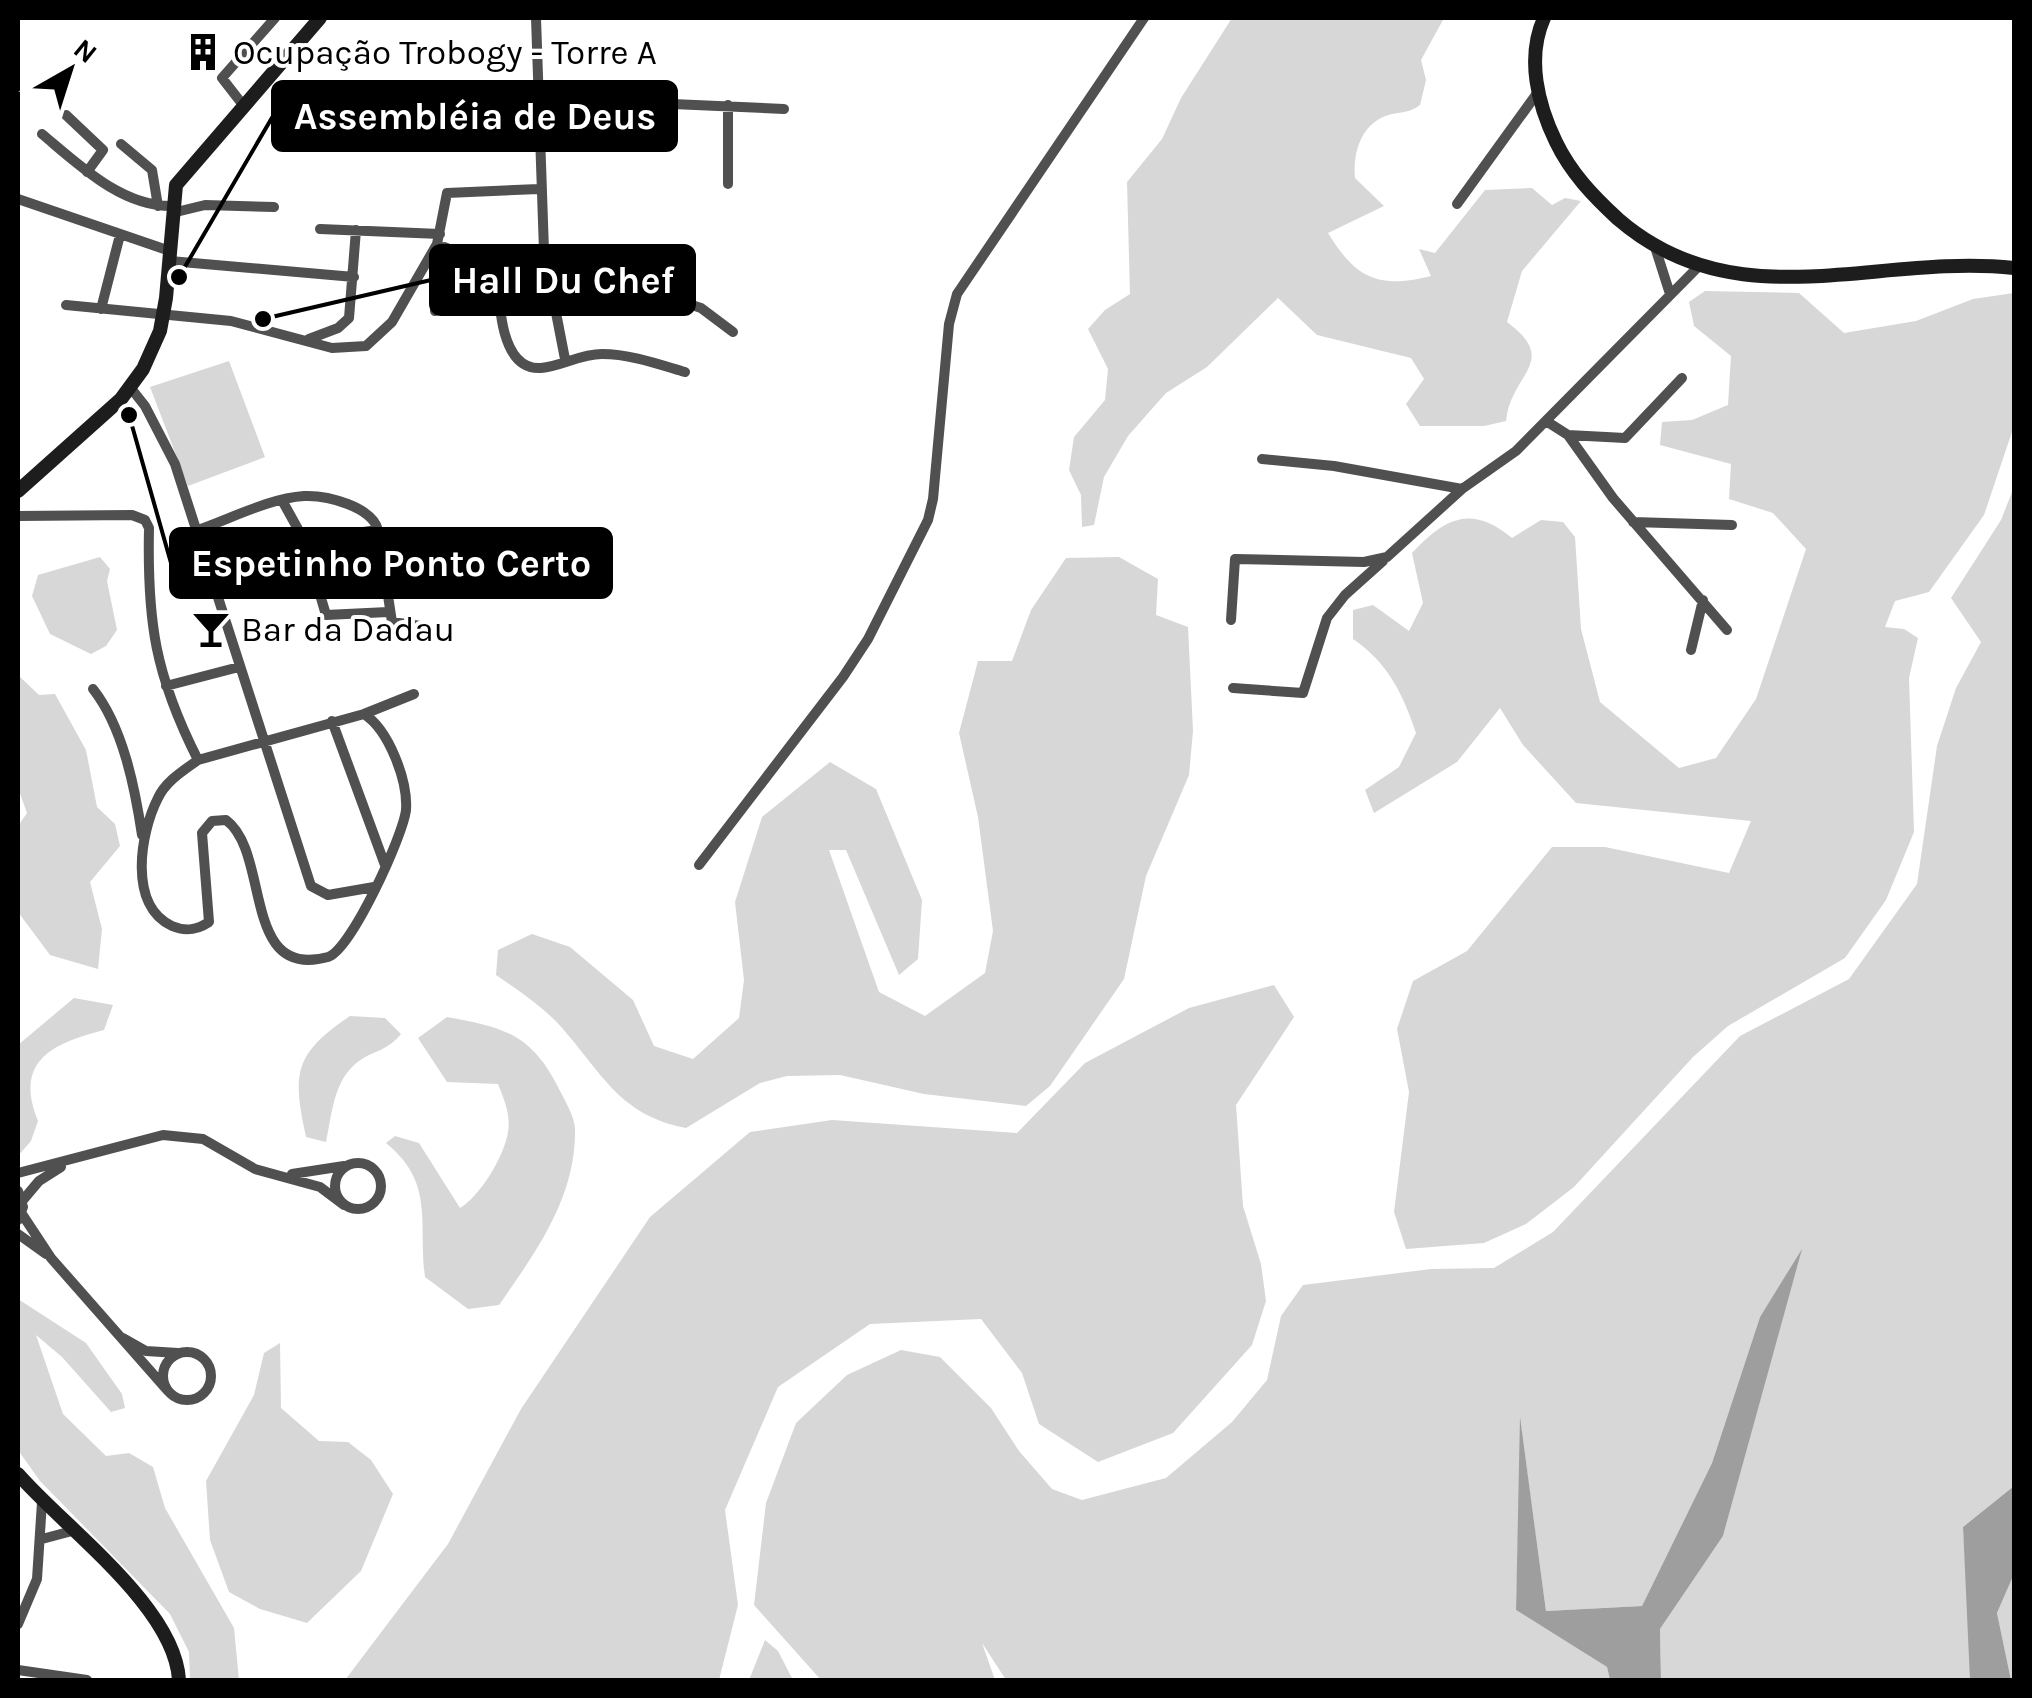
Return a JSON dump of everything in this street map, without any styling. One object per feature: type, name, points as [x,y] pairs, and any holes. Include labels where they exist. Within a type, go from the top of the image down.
[{"type":"main road","points":[[18,491],[130,388],[152,352],[163,315],[170,256],[167,209],[183,173],[320,18]]},
{"type":"main road","points":[[1544,18],[1536,43],[1538,92],[1551,131],[1574,173],[1602,205],[1655,247],[1696,268],[1782,278],[1941,266],[2014,268]]},
{"type":"main road","points":[[18,1474],[64,1528],[159,1624],[176,1656],[179,1680]]},
{"type":"street","points":[[243,106],[222,78],[274,18]]},
{"type":"street","points":[[536,18],[535,98],[544,250],[565,359]]},
{"type":"street","points":[[699,865],[868,639],[928,520],[949,324],[957,294],[1144,18]]},
{"type":"street","points":[[1458,204],[1538,92]]},
{"type":"street","points":[[535,98],[784,109]]},
{"type":"street","points":[[728,105],[728,184]]},
{"type":"street","points":[[66,116],[104,150],[87,172]]},
{"type":"street","points":[[42,134],[87,172],[140,204],[167,209],[274,207]]},
{"type":"street","points":[[121,144],[152,170],[167,209]]},
{"type":"street","points":[[435,311],[442,220],[449,192],[540,189]]},
{"type":"street","points":[[18,199],[170,256],[354,278]]},
{"type":"street","points":[[320,229],[356,230],[492,252],[498,258],[499,316],[512,346],[535,368],[565,359],[625,355],[685,372]]},
{"type":"street","points":[[308,339],[338,328],[350,318],[356,230]]},
{"type":"street","points":[[101,309],[120,235]]},
{"type":"street","points":[[66,305],[230,321],[343,350],[366,346],[376,339],[442,242]]},
{"type":"street","points":[[1655,247],[1670,294]]},
{"type":"street","points":[[544,250],[578,249],[594,255],[630,285],[701,308],[733,332]]},
{"type":"street","points":[[1233,688],[1304,694],[1327,618],[1344,595],[1462,489],[1497,467],[1696,268]]},
{"type":"street","points":[[1568,436],[1625,438],[1682,378]]},
{"type":"street","points":[[130,388],[156,424],[175,464],[311,886],[328,896],[374,888]]},
{"type":"street","points":[[1546,421],[1568,436],[1633,522],[1727,630]]},
{"type":"street","points":[[1262,459],[1334,466],[1462,489]]},
{"type":"street","points":[[198,530],[304,496],[366,511],[378,530],[388,612],[393,624],[428,627]]},
{"type":"street","points":[[283,502],[304,540],[322,610],[332,618],[388,612]]},
{"type":"street","points":[[18,516],[132,515],[144,520],[149,528],[149,622],[166,686],[198,760]]},
{"type":"street","points":[[1633,522],[1732,525]]},
{"type":"street","points":[[304,540],[378,530]]},
{"type":"street","points":[[1232,620],[1231,566],[1235,559],[1364,562],[1387,557]]},
{"type":"street","points":[[1691,650],[1703,600]]},
{"type":"street","points":[[166,686],[239,667]]},
{"type":"street","points":[[93,689],[110,715],[134,791],[144,846]]},
{"type":"street","points":[[364,714],[378,726],[401,776],[406,799],[401,829],[343,948],[329,957],[298,957],[267,935],[252,864],[241,836],[226,820],[212,820],[202,833],[212,916],[193,930],[178,929],[156,916],[142,880],[144,846],[158,796],[198,760],[266,744],[414,694]]},
{"type":"street","points":[[332,721],[385,866]]},
{"type":"street","points":[[18,1173],[171,1134],[203,1139],[255,1169],[320,1187],[344,1205],[368,1208],[382,1190],[375,1169],[361,1162],[319,1172],[276,1174]]},
{"type":"street","points":[[71,1162],[20,1196],[20,1217],[51,1258],[168,1392],[190,1400],[209,1387],[208,1364],[196,1354],[146,1350],[122,1338]]},
{"type":"street","points":[[344,1205],[335,1183],[347,1165]]},
{"type":"street","points":[[18,1234],[51,1258]]},
{"type":"street","points":[[168,1392],[164,1369],[180,1353]]},
{"type":"street","points":[[18,1624],[37,1579],[42,1502]]},
{"type":"street","points":[[42,1540],[64,1528]]},
{"type":"street","points":[[18,1670],[87,1680]]},
{"type":"shaded area","points":[[1232,18],[1444,18],[1421,60],[1426,80],[1420,105],[1375,122],[1359,143],[1355,178],[1384,206],[1328,233],[1349,261],[1370,277],[1397,281],[1431,276],[1419,249],[1435,253],[1485,190],[1532,188],[1552,205],[1565,198],[1581,201],[1522,271],[1507,322],[1523,336],[1531,359],[1509,405],[1506,421],[1484,426],[1420,426],[1406,404],[1424,379],[1411,358],[1317,335],[1278,298],[1207,367],[1166,393],[1128,436],[1104,477],[1094,525],[1082,527],[1081,495],[1069,470],[1074,437],[1105,400],[1108,369],[1088,329],[1105,310],[1130,294],[1127,182],[1162,139],[1181,98]]},
{"type":"shaded area","points":[[1705,291],[1799,293],[1844,333],[1916,321],[1973,299],[2014,293],[2014,426],[1984,515],[1929,592],[1895,601],[1885,627],[1904,629],[1918,638],[1909,678],[1914,832],[1886,900],[1845,958],[1728,1026],[1693,1057],[1574,1187],[1526,1224],[1484,1243],[1406,1249],[1394,1212],[1409,1092],[1397,1029],[1413,981],[1467,951],[1552,847],[1605,847],[1729,873],[1751,821],[1576,803],[1523,745],[1500,708],[1457,762],[1374,813],[1365,790],[1399,767],[1416,733],[1393,680],[1376,658],[1353,639],[1353,610],[1373,605],[1409,631],[1423,603],[1412,553],[1447,524],[1471,519],[1484,521],[1512,538],[1541,520],[1563,522],[1575,537],[1581,629],[1600,702],[1679,768],[1716,758],[1756,699],[1806,549],[1773,513],[1729,499],[1731,464],[1660,445],[1662,422],[1692,420],[1728,405],[1731,356],[1694,326],[1689,302]]},
{"type":"shaded area","points":[[229,361],[265,457],[188,486],[150,387]]},
{"type":"shaded area","points":[[2014,487],[2014,1486],[1963,1527],[1972,1680],[1661,1680],[1660,1629],[1723,1536],[1800,1254],[1760,1317],[1712,1463],[1642,1606],[1546,1611],[1521,1427],[1516,1610],[1607,1667],[1610,1680],[1006,1680],[982,1643],[995,1680],[821,1680],[754,1605],[766,1503],[796,1423],[847,1375],[901,1350],[940,1357],[991,1408],[1019,1451],[1052,1489],[1082,1500],[1166,1478],[1232,1422],[1267,1380],[1281,1316],[1303,1285],[1431,1269],[1494,1268],[1553,1232],[1740,1036],[1849,979],[1917,884],[1937,746],[1956,688],[1981,642],[1951,598],[2001,520]]},
{"type":"shaded area","points":[[100,557],[110,569],[107,581],[117,630],[106,646],[91,654],[50,634],[32,596],[38,575]]},
{"type":"shaded area","points":[[1119,557],[1158,579],[1156,615],[1188,627],[1193,731],[1189,775],[1146,876],[1124,979],[1050,1086],[1026,1106],[924,1094],[840,1075],[787,1076],[760,1083],[686,1128],[663,1122],[629,1103],[556,1021],[496,975],[498,950],[532,934],[570,947],[633,1000],[654,1046],[693,1059],[739,1018],[744,980],[735,902],[762,817],[830,762],[876,789],[922,900],[918,959],[899,975],[846,850],[829,850],[879,992],[925,1016],[985,973],[993,931],[978,817],[959,733],[978,661],[1012,661],[1031,610],[1066,558]]},
{"type":"shaded area","points":[[18,675],[39,695],[55,694],[86,750],[97,807],[115,824],[120,846],[90,882],[102,929],[98,969],[50,955],[18,912],[18,826],[27,813],[18,788]]},
{"type":"shaded area","points":[[1274,985],[1294,1017],[1236,1105],[1243,1206],[1261,1264],[1266,1301],[1252,1345],[1173,1433],[1098,1462],[1039,1424],[1022,1373],[981,1319],[870,1324],[778,1387],[725,1510],[738,1605],[719,1680],[345,1680],[448,1544],[521,1409],[650,1217],[750,1132],[832,1120],[1017,1133],[1085,1063],[1189,1008]]},
{"type":"shaded area","points":[[74,998],[113,1005],[104,1030],[55,1048],[35,1069],[31,1083],[38,1121],[31,1141],[18,1156],[18,1045]]},
{"type":"shaded area","points":[[350,1016],[385,1018],[401,1034],[356,1063],[341,1082],[326,1142],[306,1137],[299,1096],[302,1067],[318,1042]]},
{"type":"shaded area","points":[[447,1017],[500,1030],[526,1044],[548,1069],[575,1130],[569,1178],[540,1244],[499,1305],[468,1309],[425,1277],[418,1188],[412,1173],[386,1143],[395,1136],[419,1143],[460,1208],[475,1195],[496,1164],[509,1126],[498,1084],[447,1082],[418,1038]]},
{"type":"shaded area","points":[[1802,1249],[1723,1536],[1660,1629],[1661,1680],[1610,1680],[1607,1667],[1516,1610],[1520,1417],[1546,1611],[1642,1606],[1712,1463],[1760,1317]]},
{"type":"shaded area","points":[[18,1299],[86,1343],[122,1394],[125,1408],[111,1412],[62,1357],[36,1335],[63,1414],[106,1456],[129,1453],[153,1467],[165,1508],[234,1628],[239,1680],[190,1680],[189,1652],[170,1614],[40,1481],[18,1450]]},
{"type":"shaded area","points":[[280,1343],[281,1408],[319,1441],[348,1442],[371,1460],[393,1494],[361,1571],[307,1623],[260,1609],[229,1592],[210,1540],[206,1481],[254,1395],[264,1353]]},
{"type":"shaded area","points":[[2014,1486],[2014,1574],[1997,1613],[2011,1680],[1970,1680],[1963,1527]]},
{"type":"shaded area","points":[[2014,1574],[2014,1680],[2011,1680],[1997,1613]]},
{"type":"shaded area","points":[[765,1640],[778,1651],[793,1680],[749,1680]]},
{"type":"place","name":"Ocupação Trobogy - Torre A","points":[[203,52]]},
{"type":"place","name":"Assembléia de Deus","points":[[179,277]]},
{"type":"place","name":"Hall Du Chef","points":[[263,319]]},
{"type":"place","name":"Espetinho Ponto Certo","points":[[129,415]]},
{"type":"place","name":"Bar da Dadau","points":[[211,629]]}]
